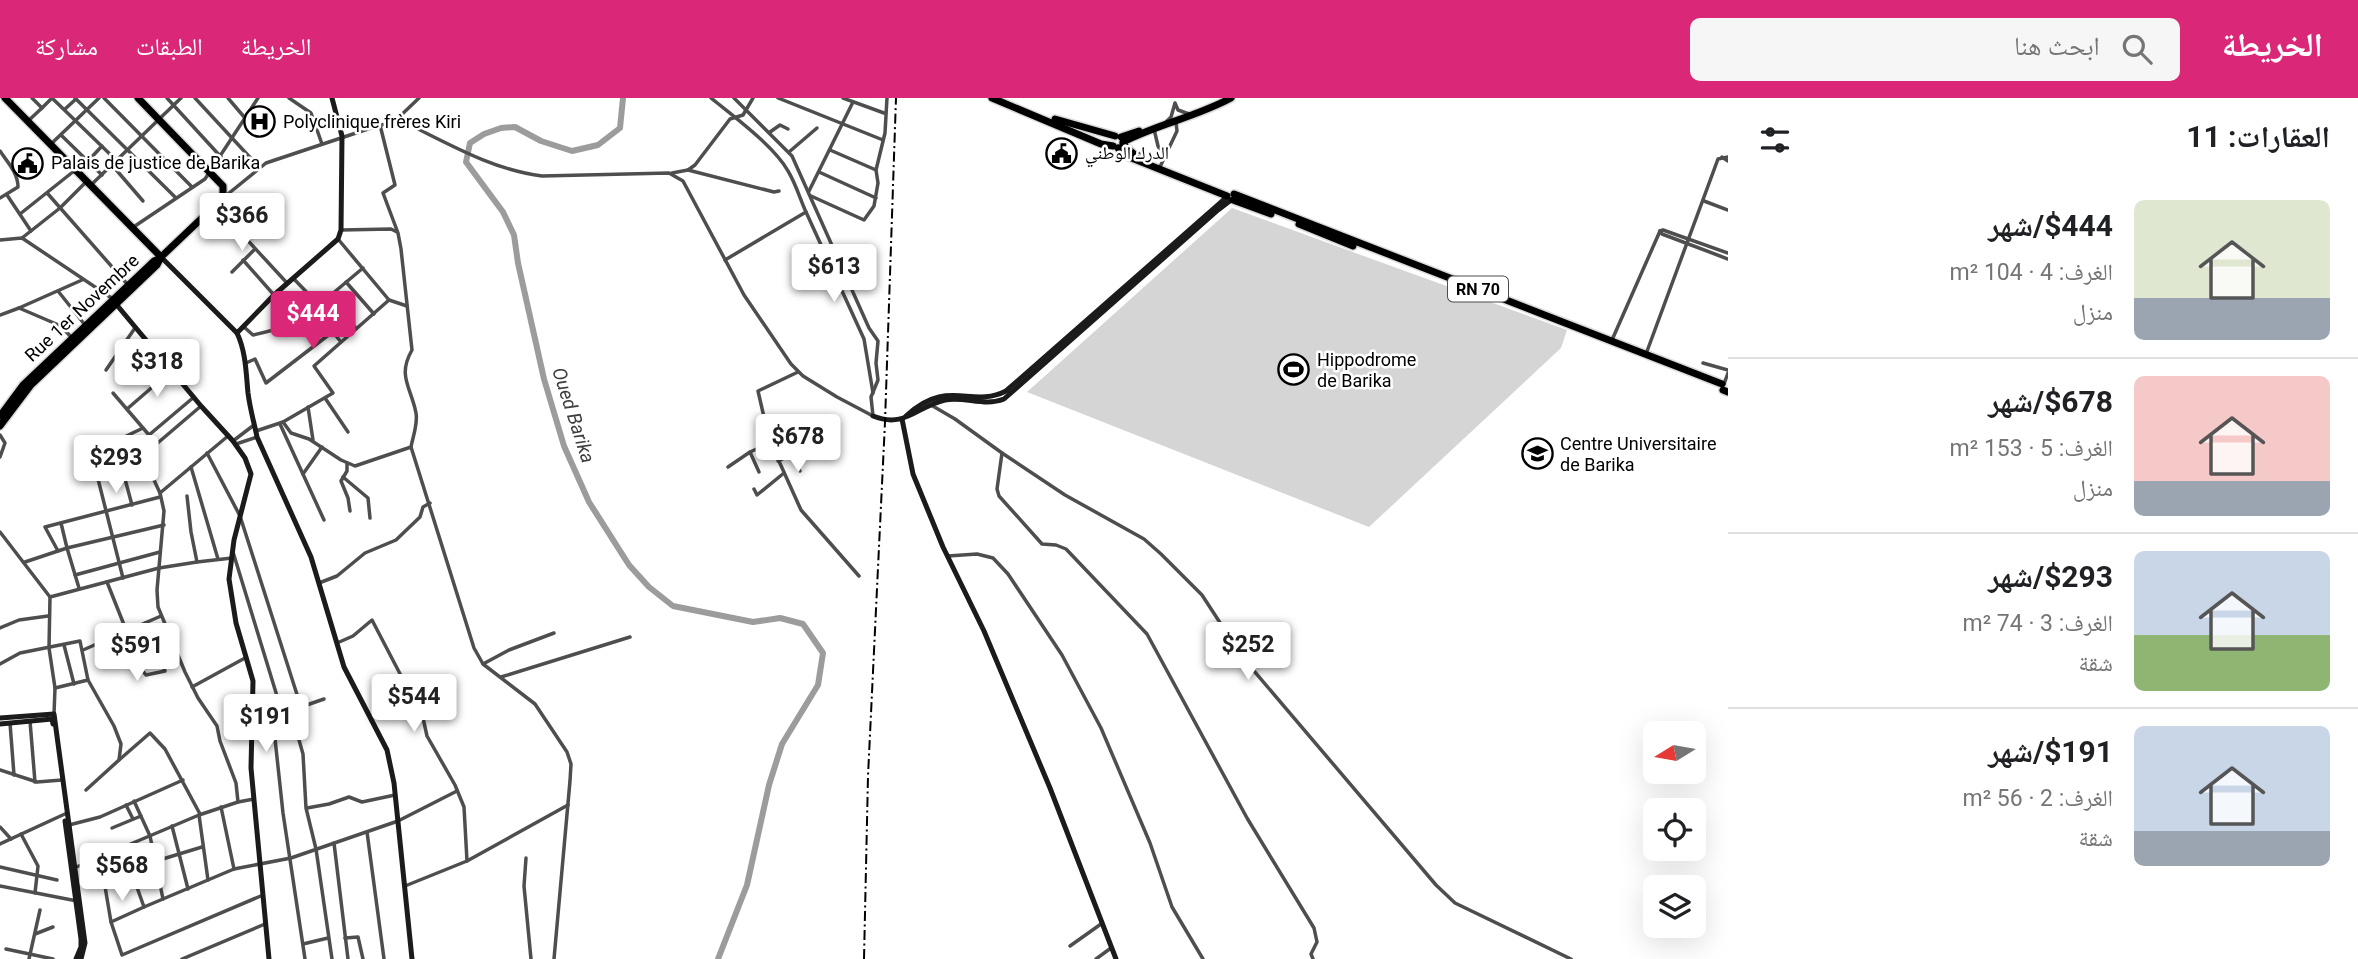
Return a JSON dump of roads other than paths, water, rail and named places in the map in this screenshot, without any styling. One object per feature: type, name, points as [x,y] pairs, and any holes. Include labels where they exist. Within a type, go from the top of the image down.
[{"type":"main road","points":[[0,426],[26,390],[223,198],[223,186],[138,98]]},
{"type":"main road","points":[[992,98],[1101,144],[1119,142],[1194,116],[1231,98]]},
{"type":"main road","points":[[1001,98],[1119,142]]},
{"type":"main road","points":[[3,99],[162,257]]},
{"type":"main road","name":"RN 70","points":[[1119,142],[1141,158],[1161,164],[1230,197],[1724,387]]},
{"type":"main road","name":"RN 70","points":[[1119,142],[1124,155],[1161,164]]},
{"type":"main road","name":"Rue 1er Novembre","points":[[0,416],[23,385],[115,301],[154,261],[162,257]]},
{"type":"main road","name":"RN 70","points":[[1538,315],[1724,387]]},
{"type":"street","points":[[32,98],[42,108]]},
{"type":"street","points":[[28,121],[52,98],[117,160]]},
{"type":"street","points":[[65,109],[76,98],[175,197]]},
{"type":"street","points":[[51,144],[87,108],[101,98],[192,187]]},
{"type":"street","points":[[167,98],[221,157]]},
{"type":"street","points":[[0,240],[22,238],[31,231],[102,175],[181,98]]},
{"type":"street","points":[[195,98],[258,167]]},
{"type":"street","points":[[228,98],[245,118]]},
{"type":"street","points":[[132,228],[209,174],[258,98]]},
{"type":"street","points":[[289,98],[311,113],[322,144]]},
{"type":"street","points":[[237,333],[274,295],[338,239],[341,230],[342,136],[332,98]]},
{"type":"street","points":[[394,122],[419,98]]},
{"type":"street","points":[[711,98],[738,118],[788,170],[864,339],[873,393]]},
{"type":"street","points":[[734,98],[789,152],[810,193],[869,328],[878,341],[878,380],[871,397],[873,416]]},
{"type":"street","points":[[688,170],[695,165],[730,119],[738,118],[747,111],[752,98]]},
{"type":"street","points":[[778,98],[883,140]]},
{"type":"street","points":[[843,98],[885,114]]},
{"type":"street","points":[[810,193],[864,220],[876,198],[876,170],[883,140],[887,98]]},
{"type":"street","points":[[1174,101],[1178,110],[1194,116]]},
{"type":"street","points":[[1161,164],[1157,127],[1171,117],[1174,101]]},
{"type":"street","points":[[810,193],[853,102]]},
{"type":"street","points":[[223,198],[258,167],[342,136],[394,122],[404,122],[500,167],[542,176],[669,173],[688,170],[779,191]]},
{"type":"street","points":[[1161,164],[1177,131],[1176,122]]},
{"type":"street","points":[[380,125],[395,185],[383,193],[398,233],[412,350],[405,361],[404,370],[416,417],[411,447],[468,630],[483,664],[535,704],[567,752],[570,764],[554,959]]},
{"type":"street","points":[[770,132],[780,125],[788,129]]},
{"type":"street","points":[[789,152],[817,128]]},
{"type":"street","points":[[61,135],[102,175]]},
{"type":"street","points":[[88,161],[103,146]]},
{"type":"street","points":[[830,150],[876,170]]},
{"type":"street","points":[[0,151],[17,176],[18,182],[18,187],[0,198]]},
{"type":"street","points":[[1646,355],[1718,159],[1726,158]]},
{"type":"street","points":[[112,165],[143,201]]},
{"type":"street","points":[[20,214],[48,194],[75,169]]},
{"type":"street","points":[[819,172],[876,198]]},
{"type":"street","points":[[669,173],[683,181],[724,260],[771,336],[799,371],[837,397],[873,416],[887,420],[903,419],[930,403],[950,399],[991,402],[1008,396],[1230,197]]},
{"type":"street","points":[[48,194],[128,285]]},
{"type":"street","points":[[7,195],[31,231]]},
{"type":"street","points":[[1704,201],[1728,210]]},
{"type":"street","points":[[216,206],[287,284]]},
{"type":"street","points":[[724,260],[806,212]]},
{"type":"street","points":[[341,230],[391,229],[398,233]]},
{"type":"street","points":[[1612,342],[1660,232],[1663,230],[1728,256]]},
{"type":"street","points":[[22,238],[115,301],[171,371],[232,440],[245,458],[251,474],[240,516],[229,579],[236,623],[253,681],[251,768],[265,894],[268,958]]},
{"type":"street","points":[[338,239],[389,300],[407,306]]},
{"type":"street","points":[[232,272],[255,249]]},
{"type":"street","points":[[162,257],[237,333],[246,363],[256,431],[303,536],[353,687],[387,750],[395,795],[412,959]]},
{"type":"street","points":[[243,260],[274,295]]},
{"type":"street","points":[[244,327],[253,335],[280,328],[301,318],[311,307],[314,309],[363,268]]},
{"type":"street","points":[[293,278],[319,305]]},
{"type":"street","points":[[0,315],[83,280]]},
{"type":"street","points":[[346,282],[374,314]]},
{"type":"street","points":[[58,291],[85,326]]},
{"type":"street","points":[[58,551],[44,527],[132,505],[160,495],[207,453],[232,440],[282,423],[332,393],[314,366],[389,300]]},
{"type":"street","points":[[19,309],[61,326],[72,338]]},
{"type":"street","points":[[314,309],[341,342]]},
{"type":"street","points":[[246,363],[255,359],[266,383],[348,320],[356,329]]},
{"type":"street","points":[[106,370],[135,328]]},
{"type":"street","points":[[1703,363],[1728,372],[1724,387]]},
{"type":"street","points":[[127,409],[171,371]]},
{"type":"street","points":[[799,371],[758,391],[770,443],[802,510],[859,576]]},
{"type":"street","points":[[113,393],[149,435],[194,397]]},
{"type":"street","points":[[325,398],[348,432]]},
{"type":"street","points":[[930,403],[1090,510],[1144,539],[1202,595],[1243,658],[1394,837],[1455,903],[1571,959]]},
{"type":"street","points":[[123,458],[153,447],[201,406]]},
{"type":"street","points":[[309,408],[313,442]]},
{"type":"street","points":[[903,419],[913,474],[984,631],[1050,789],[1116,959]]},
{"type":"street","points":[[282,423],[291,433],[355,466],[411,447]]},
{"type":"street","points":[[282,423],[324,520]]},
{"type":"street","points":[[123,578],[98,479],[126,465],[116,441],[143,428]]},
{"type":"street","points":[[232,440],[256,431]]},
{"type":"street","points":[[0,435],[5,443],[0,457]]},
{"type":"street","points":[[728,467],[750,452],[770,443]]},
{"type":"street","points":[[303,474],[322,447]]},
{"type":"street","points":[[141,452],[160,495],[164,525],[157,590],[158,607],[192,687],[217,726],[236,783],[238,802]]},
{"type":"street","points":[[750,452],[759,472]]},
{"type":"street","points":[[207,453],[240,516],[300,707],[324,699]]},
{"type":"street","points":[[1002,453],[997,489],[1002,501],[1042,544],[1066,549],[1147,634],[1247,818],[1314,928],[1317,942],[1311,954],[1313,959]]},
{"type":"street","points":[[778,461],[790,455],[800,471]]},
{"type":"street","points":[[347,463],[347,471],[341,481],[350,511]]},
{"type":"street","points":[[191,467],[218,559]]},
{"type":"street","points":[[122,468],[132,505]]},
{"type":"street","points":[[754,489],[757,495],[784,472]]},
{"type":"street","points":[[343,477],[368,498],[370,517]]},
{"type":"street","points":[[187,496],[197,562]]},
{"type":"street","points":[[319,583],[337,576],[365,552],[396,540],[420,517],[423,507],[430,503]]},
{"type":"street","points":[[61,523],[79,589]]},
{"type":"street","points":[[25,562],[67,548],[164,525]]},
{"type":"street","points":[[0,532],[50,597],[49,648],[55,688],[53,716],[74,869]]},
{"type":"street","points":[[233,550],[285,723],[297,733],[303,754],[306,808],[316,849],[332,959]]},
{"type":"street","points":[[75,575],[160,552]]},
{"type":"street","points":[[948,556],[977,554],[993,558],[1008,575],[1062,655],[1101,728],[1150,843],[1172,907],[1203,959]]},
{"type":"street","points":[[50,597],[159,568],[232,558]]},
{"type":"street","points":[[107,582],[125,632],[144,673],[149,675],[165,671],[145,623]]},
{"type":"street","points":[[0,628],[19,620],[48,616]]},
{"type":"street","points":[[82,651],[161,616]]},
{"type":"street","points":[[337,643],[352,636],[372,620],[423,718],[427,736],[464,807],[467,861]]},
{"type":"street","points":[[483,664],[509,650],[554,633]]},
{"type":"street","points":[[500,677],[630,637]]},
{"type":"street","points":[[0,664],[20,653],[80,641],[88,680],[121,744],[119,760]]},
{"type":"street","points":[[64,645],[74,684]]},
{"type":"street","points":[[192,687],[247,657]]},
{"type":"street","points":[[55,688],[88,680]]},
{"type":"street","points":[[281,709],[272,711],[283,813],[305,959]]},
{"type":"street","points":[[0,718],[53,716]]},
{"type":"street","points":[[0,724],[53,716]]},
{"type":"street","points":[[30,721],[35,782]]},
{"type":"street","points":[[10,723],[14,775]]},
{"type":"street","points":[[86,790],[150,733],[165,749],[200,815],[208,880]]},
{"type":"street","points":[[0,770],[35,782],[61,780]]},
{"type":"street","points":[[69,825],[93,819],[183,780]]},
{"type":"street","points":[[111,922],[233,869],[291,858],[398,821],[457,791]]},
{"type":"street","points":[[306,808],[349,797],[362,803],[395,795]]},
{"type":"street","points":[[74,869],[200,815],[254,799]]},
{"type":"street","points":[[134,802],[150,836],[163,899]]},
{"type":"street","points":[[126,805],[133,820]]},
{"type":"street","points":[[405,886],[467,861],[568,805]]},
{"type":"street","points":[[222,807],[233,869]]},
{"type":"street","points":[[66,813],[85,943],[78,959]]},
{"type":"street","points":[[1,842],[66,813]]},
{"type":"street","points":[[112,828],[141,817]]},
{"type":"street","points":[[0,827],[11,839]]},
{"type":"street","points":[[172,827],[188,889]]},
{"type":"street","points":[[367,832],[384,959]]},
{"type":"street","points":[[21,834],[38,866],[35,893]]},
{"type":"street","points":[[334,843],[348,959]]},
{"type":"street","points":[[130,869],[202,847]]},
{"type":"street","points":[[123,848],[144,907]]},
{"type":"street","points":[[100,857],[111,922],[122,955],[265,894]]},
{"type":"street","points":[[526,858],[524,886],[531,959]]},
{"type":"street","points":[[0,867],[57,880]]},
{"type":"street","points":[[0,886],[78,902]]},
{"type":"street","points":[[30,957],[40,910]]},
{"type":"street","points":[[182,959],[267,923]]},
{"type":"street","points":[[1070,946],[1101,925]]},
{"type":"street","points":[[35,934],[53,927]]},
{"type":"street","points":[[345,938],[358,937],[363,959]]},
{"type":"street","points":[[303,944],[328,938]]},
{"type":"street","points":[[1096,959],[1111,947]]},
{"type":"street","points":[[6,949],[30,957],[53,959]]},
{"type":"waterway","name":"Oued Barika","points":[[623,98],[620,128],[598,145],[572,151],[541,141],[515,127],[501,128],[470,143],[466,162],[503,212],[514,235],[544,379],[564,446],[589,502],[629,565],[649,587],[673,606],[753,622],[780,618],[803,624],[823,653],[818,685],[782,744],[769,785],[747,885],[718,959]]},
{"type":"railway","points":[[864,959],[868,776],[885,422],[896,98]]},
{"type":"place","name":"Polyclinique frères Kiri","points":[[260,122]]},
{"type":"place","name":"الدرك الوطني","points":[[1062,153]]},
{"type":"place","name":"Palais de justice de Barika","points":[[28,163]]},
{"type":"place","name":"Hippodrome de Barika","points":[[1294,370]]},
{"type":"place","name":"Centre Universitaire de Barika","points":[[1537,454]]}]
